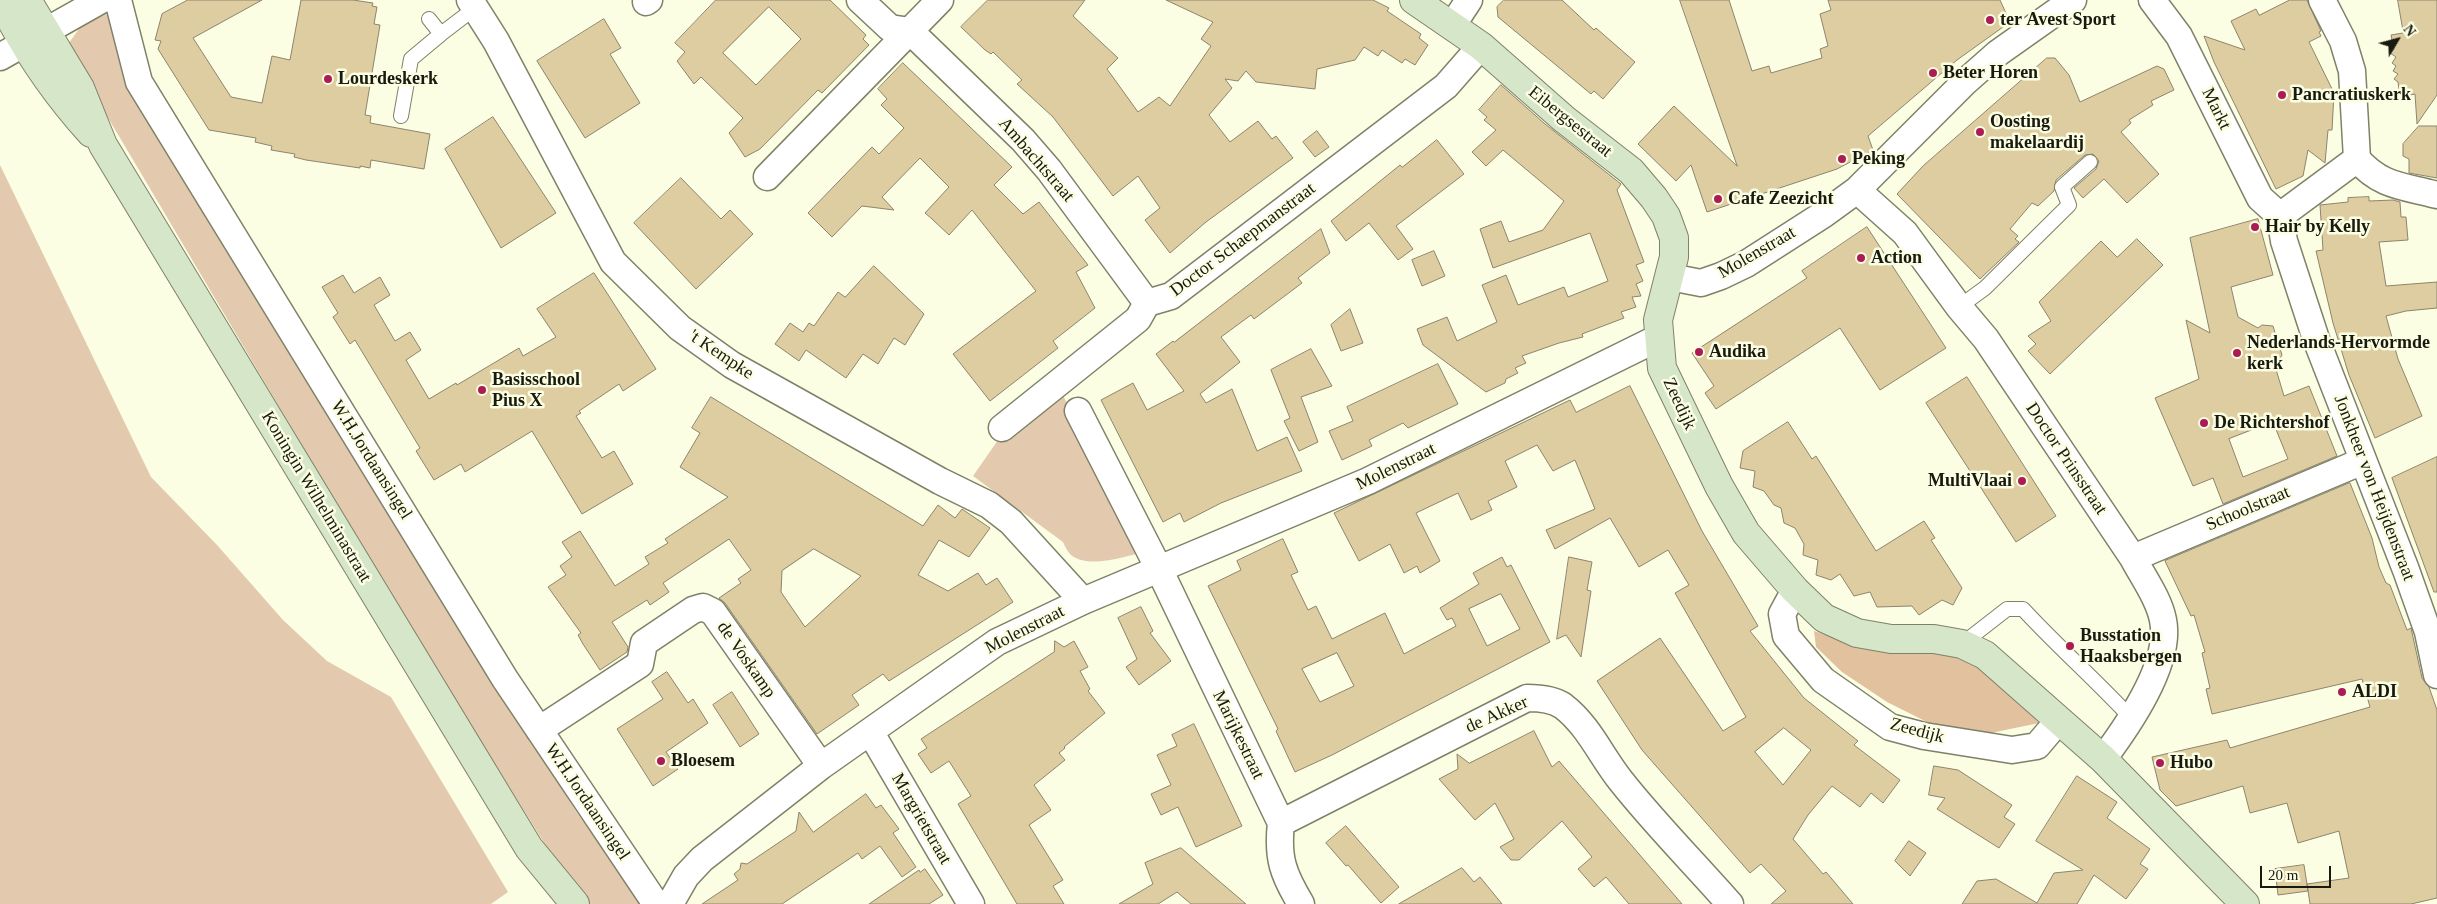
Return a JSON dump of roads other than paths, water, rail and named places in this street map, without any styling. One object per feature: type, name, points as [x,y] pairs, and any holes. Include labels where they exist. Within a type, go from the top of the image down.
[{"type":"main road","name":"Koningin Wilhelminastraat","points":[[1,0],[37,37]]},
{"type":"main road","name":"Koningin Wilhelminastraat","points":[[27,0],[37,37],[64,103],[102,146],[529,848],[575,904]]},
{"type":"main road","name":"Eibergsestraat","points":[[1414,0],[1481,46],[1564,119],[1631,172],[1654,198],[1666,216],[1674,238],[1674,257],[1670,277]]},
{"type":"main road","points":[[1658,338],[1658,320],[1670,277]]},
{"type":"main road","name":"Zeedijk","points":[[1658,338],[1662,368],[1719,486],[1746,533],[1796,590],[1824,618],[1858,633],[1892,639],[1934,639],[1962,644],[1985,655],[2103,759],[2245,904]]},
{"type":"main road","name":"Koningin Wilhelminastraat","points":[[529,848],[552,904]]},
{"type":"street","points":[[0,57],[101,0]]},
{"type":"street","name":"W.H.Jordaansingel","points":[[118,0],[139,82],[495,662],[656,904]]},
{"type":"street","name":"Ambachtstraat","points":[[860,0],[890,28],[910,31],[1023,140],[1148,303]]},
{"type":"street","points":[[1452,26],[1469,0]]},
{"type":"street","name":"Molenstraat","points":[[1670,277],[1701,282],[1721,276],[1746,264],[1858,190],[1964,83],[1998,53],[2073,0]]},
{"type":"street","name":"Markt","points":[[2152,0],[2179,36],[2260,198],[2280,216]]},
{"type":"street","points":[[2322,0],[2343,41],[2352,71],[2357,159],[2369,173],[2383,182],[2437,195]]},
{"type":"street","points":[[768,177],[910,31],[934,2]]},
{"type":"street","name":"'t Kempke","points":[[472,4],[496,41],[613,262],[680,328],[732,365],[989,506],[1011,522],[1083,601]]},
{"type":"street","name":"Doctor Schaepmanstraat","points":[[1002,428],[1138,318],[1148,303],[1171,296],[1446,86],[1481,46]]},
{"type":"street","points":[[2280,216],[2357,159]]},
{"type":"street","name":"Doctor Prinsstraat","points":[[1858,190],[1905,233],[1959,307],[1986,338],[2133,558],[2164,621],[2157,667],[2132,719],[2103,759]]},
{"type":"street","name":"Jonkheer von Heijdenstraat","points":[[2280,216],[2284,241],[2316,339],[2428,632],[2437,675]]},
{"type":"street","name":"Molenstraat","points":[[670,904],[686,876],[702,859],[821,766],[871,733],[997,642],[1083,601],[1368,481],[1658,338]]},
{"type":"street","points":[[1078,411],[1159,569]]},
{"type":"street","name":"Schoolstraat","points":[[2133,558],[2362,460]]},
{"type":"street","name":"Marijkestraat","points":[[1159,569],[1281,823]]},
{"type":"street","name":"Zeedijk","points":[[1796,590],[1782,614],[1786,636],[1822,680],[1890,727],[1924,736],[2012,750],[2037,746],[2059,720]]},
{"type":"street","name":"de Voskamp","points":[[539,730],[640,664],[644,643],[693,610],[703,607],[712,612],[821,766]]},
{"type":"street","name":"de Akker","points":[[1281,823],[1527,698],[1543,698],[1561,704],[1579,720],[1608,766],[1625,788],[1730,904]]},
{"type":"street","name":"Margrietstraat","points":[[871,733],[971,904]]},
{"type":"street","points":[[1281,823],[1278,845],[1280,863],[1288,883],[1301,904]]},
{"type":"lane","points":[[400,116],[411,59],[472,4]]},
{"type":"lane","points":[[429,19],[440,34]]},
{"type":"lane","points":[[1959,307],[1985,288],[2069,205],[2062,187],[2090,162]]},
{"type":"lane","points":[[1962,644],[2007,609],[2023,609],[2132,719]]},
{"type":"place","name":"ter Avest Sport","points":[[1990,20]]},
{"type":"place","name":"Beter Horen","points":[[1933,73]]},
{"type":"place","name":"Lourdeskerk","points":[[328,79]]},
{"type":"place","name":"Pancratiuskerk","points":[[2282,95]]},
{"type":"place","name":"Oosting makelaardij","points":[[1980,132]]},
{"type":"place","name":"Peking","points":[[1842,159]]},
{"type":"place","name":"Cafe Zeezicht","points":[[1718,199]]},
{"type":"place","name":"Hair by Kelly","points":[[2255,227]]},
{"type":"place","name":"Action","points":[[1861,258]]},
{"type":"place","name":"Audika","points":[[1699,352]]},
{"type":"place","name":"Nederlands-Hervormde kerk","points":[[2237,353]]},
{"type":"place","name":"Basisschool Pius X","points":[[482,390]]},
{"type":"place","name":"De Richtershof","points":[[2204,423]]},
{"type":"place","name":"MultiVlaai","points":[[2022,481]]},
{"type":"place","name":"Busstation Haaksbergen","points":[[2070,646]]},
{"type":"place","name":"ALDI","points":[[2342,692]]},
{"type":"place","name":"Bloesem","points":[[661,761]]},
{"type":"place","name":"Hubo","points":[[2160,763]]}]
